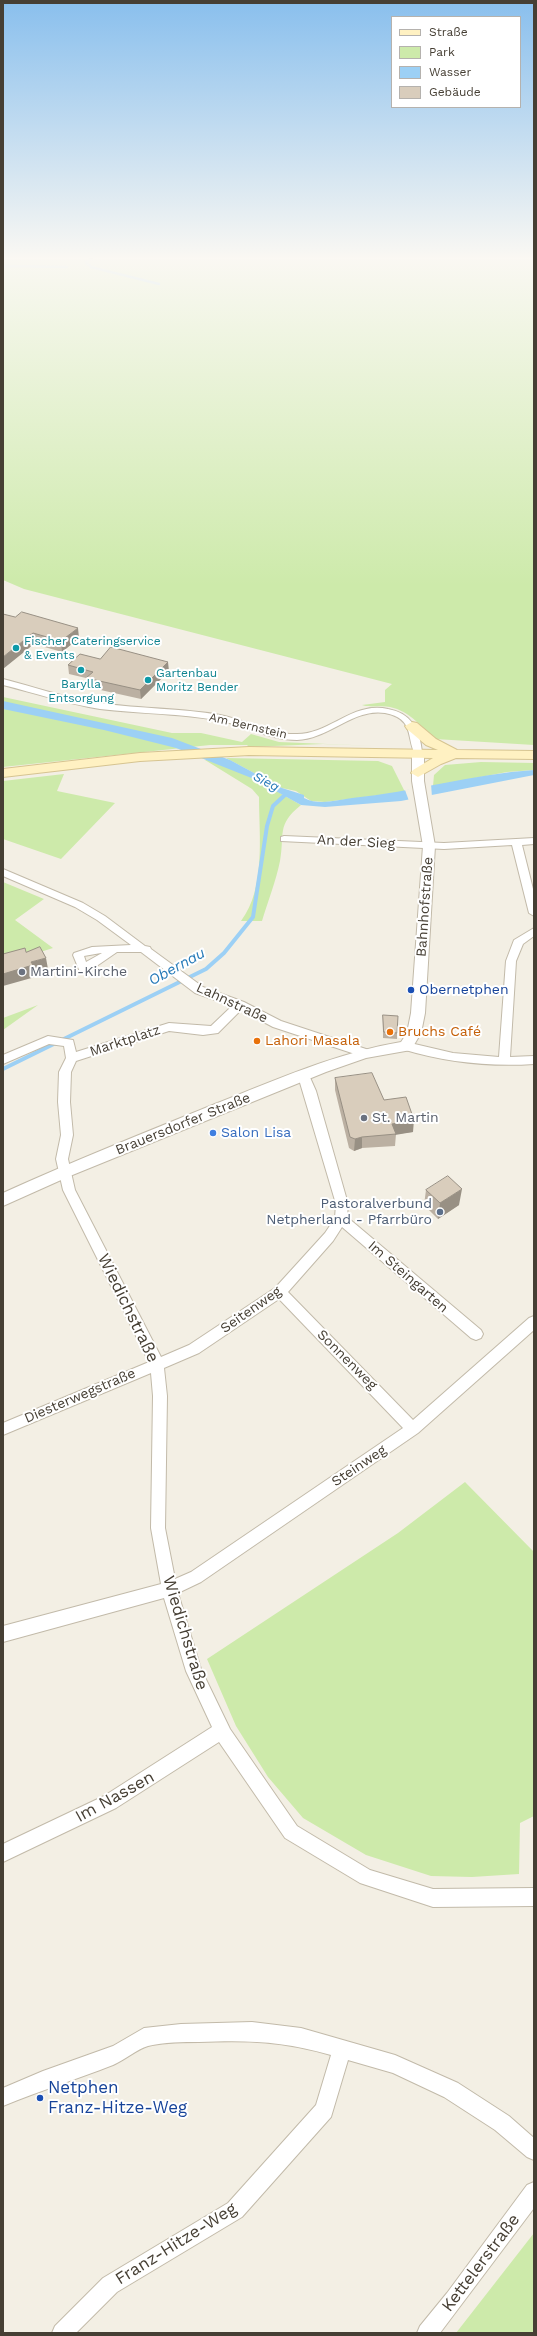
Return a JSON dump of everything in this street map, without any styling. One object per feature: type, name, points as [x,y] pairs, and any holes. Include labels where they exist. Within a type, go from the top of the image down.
[{"type":"main road","points":[[412,726],[431,742],[459,753]]},
{"type":"main road","points":[[3,773],[140,757],[249,751],[418,752],[534,755]]},
{"type":"main road","points":[[418,777],[436,761],[459,753]]},
{"type":"street","name":"Am Bernstein","points":[[3,682],[99,706],[194,714],[225,719],[295,737],[319,734],[346,718],[365,711],[386,711],[401,716],[412,726]]},
{"type":"street","points":[[412,726],[416,735],[418,777],[429,846]]},
{"type":"street","name":"An der Sieg","points":[[284,838],[429,846]]},
{"type":"street","points":[[516,841],[534,914]]},
{"type":"street","name":"Bahnhofstraße","points":[[406,1046],[414,1032],[418,1014],[429,846],[534,841]]},
{"type":"street","name":"Lahnstraße","points":[[3,872],[79,905],[146,949],[192,984],[208,994],[240,1005],[277,1024],[364,1053],[406,1046],[457,1057],[504,1061],[534,1060]]},
{"type":"street","points":[[504,1061],[511,961],[518,942],[534,931]]},
{"type":"street","points":[[113,950],[146,949]]},
{"type":"street","name":"Marktplatz","points":[[72,1058],[169,1027],[203,1031],[214,1030],[240,1005]]},
{"type":"street","points":[[3,1060],[48,1040],[69,1044],[72,1058]]},
{"type":"street","name":"Brauersdorfer Straße","points":[[3,1200],[64,1172],[364,1053]]},
{"type":"street","name":"Wiedichstraße","points":[[72,1058],[65,1072],[64,1102],[67,1134],[62,1159],[64,1172],[69,1190],[157,1363],[160,1396],[158,1528],[169,1589],[194,1672],[221,1731],[291,1832],[366,1877],[433,1898],[534,1897]]},
{"type":"street","points":[[304,1076],[310,1091],[340,1200],[341,1219]]},
{"type":"street","name":"Seitenweg","points":[[157,1363],[194,1349],[280,1292],[329,1237],[341,1219]]},
{"type":"street","name":"Im Steingarten","points":[[341,1219],[476,1334]]},
{"type":"street","name":"Sonnenweg","points":[[280,1292],[415,1428]]},
{"type":"street","name":"Steinweg","points":[[3,1634],[169,1589],[196,1577],[415,1428],[534,1322]]},
{"type":"street","name":"Diesterwegstraße","points":[[3,1429],[157,1363]]},
{"type":"street","name":"Im Nassen","points":[[3,1853],[110,1802],[221,1731]]},
{"type":"street","points":[[3,2097],[43,2080],[92,2064],[119,2053],[144,2037],[181,2033],[252,2031],[301,2037],[395,2064],[451,2090],[502,2123],[534,2150]]},
{"type":"street","name":"Franz-Hitze-Weg","points":[[62,2333],[110,2285],[235,2210],[324,2110],[342,2048]]},
{"type":"street","name":"Kettelerstraße","points":[[427,2333],[454,2300],[534,2192]]},
{"type":"green space","points":[[3,368],[534,368],[534,745],[435,739],[404,712],[390,707],[362,705],[385,702],[385,690],[392,684],[24,589],[3,580]]},
{"type":"green space","points":[[3,697],[172,733],[201,733],[242,742],[251,734],[279,742],[376,746],[323,744],[249,747],[247,745],[210,745],[3,767]]},
{"type":"green space","points":[[226,758],[378,761],[392,766],[405,792],[325,802],[311,801],[296,791],[282,788]]},
{"type":"green space","points":[[205,760],[210,760],[253,778],[301,805],[293,812],[285,824],[280,861],[262,921],[241,921],[249,908],[258,878],[260,845],[259,797],[252,789]]},
{"type":"green space","points":[[481,762],[534,763],[534,770],[507,772],[433,786],[434,775],[445,765]]},
{"type":"green space","points":[[64,774],[57,791],[115,803],[61,859],[3,839],[3,781]]},
{"type":"green space","points":[[3,882],[44,899],[15,920],[53,948],[3,964]]},
{"type":"green space","points":[[38,1005],[3,1030],[3,1018]]},
{"type":"green space","points":[[465,1482],[534,1552],[534,1816],[520,1823],[519,1874],[472,1877],[431,1876],[366,1855],[303,1818],[268,1777],[236,1726],[207,1659],[398,1533]]},
{"type":"green space","points":[[534,2233],[534,2333],[456,2333]]},
{"type":"water","name":"Sieg","points":[[3,701],[172,738],[230,760],[282,788],[304,795],[304,798],[316,802],[328,802],[398,792],[511,772],[534,770],[534,775],[401,801],[325,807],[301,805],[254,779],[176,748],[104,730],[3,709]]},
{"type":"pier","points":[[431,784],[432,797],[409,801],[405,790]]},
{"type":"building","points":[[22,612],[78,628],[61,641],[33,633],[3,657],[3,614],[15,617]]},
{"type":"building","points":[[111,647],[168,662],[140,690],[86,678],[93,672],[68,665],[80,654],[100,659]]},
{"type":"building","points":[[40,947],[46,958],[31,962],[33,965],[3,974],[3,954],[25,948],[26,952]]},
{"type":"building","name":"Bruchs Café","points":[[383,1015],[398,1016],[397,1033],[384,1032]]},
{"type":"building","name":"St. Martin","points":[[372,1073],[384,1100],[406,1097],[414,1120],[392,1124],[396,1134],[355,1139],[350,1137],[335,1078]]},
{"type":"building","points":[[448,1176],[462,1189],[440,1203],[426,1190]]},
{"type":"waterway","name":"Obernau","points":[[3,1069],[206,969],[224,953],[253,917],[267,826],[273,806],[286,794]]},
{"type":"place","name":"Fischer Cateringservice & Events","points":[[16,648]]},
{"type":"place","name":"Barylla Entsorgung","points":[[81,670]]},
{"type":"place","name":"Gartenbau Moritz Bender","points":[[148,680]]},
{"type":"place","name":"Martini-Kirche","points":[[22,972]]},
{"type":"place","name":"Obernetphen","points":[[411,990]]},
{"type":"place","name":"Bruchs Café","points":[[390,1032]]},
{"type":"place","name":"Lahori Masala","points":[[257,1041]]},
{"type":"place","name":"St. Martin","points":[[364,1118]]},
{"type":"place","name":"Salon Lisa","points":[[213,1133]]},
{"type":"place","name":"Pastoralverbund Netpherland - Pfarrbüro","points":[[440,1212]]},
{"type":"place","name":"Netphen Franz-Hitze-Weg","points":[[40,2098]]}]
